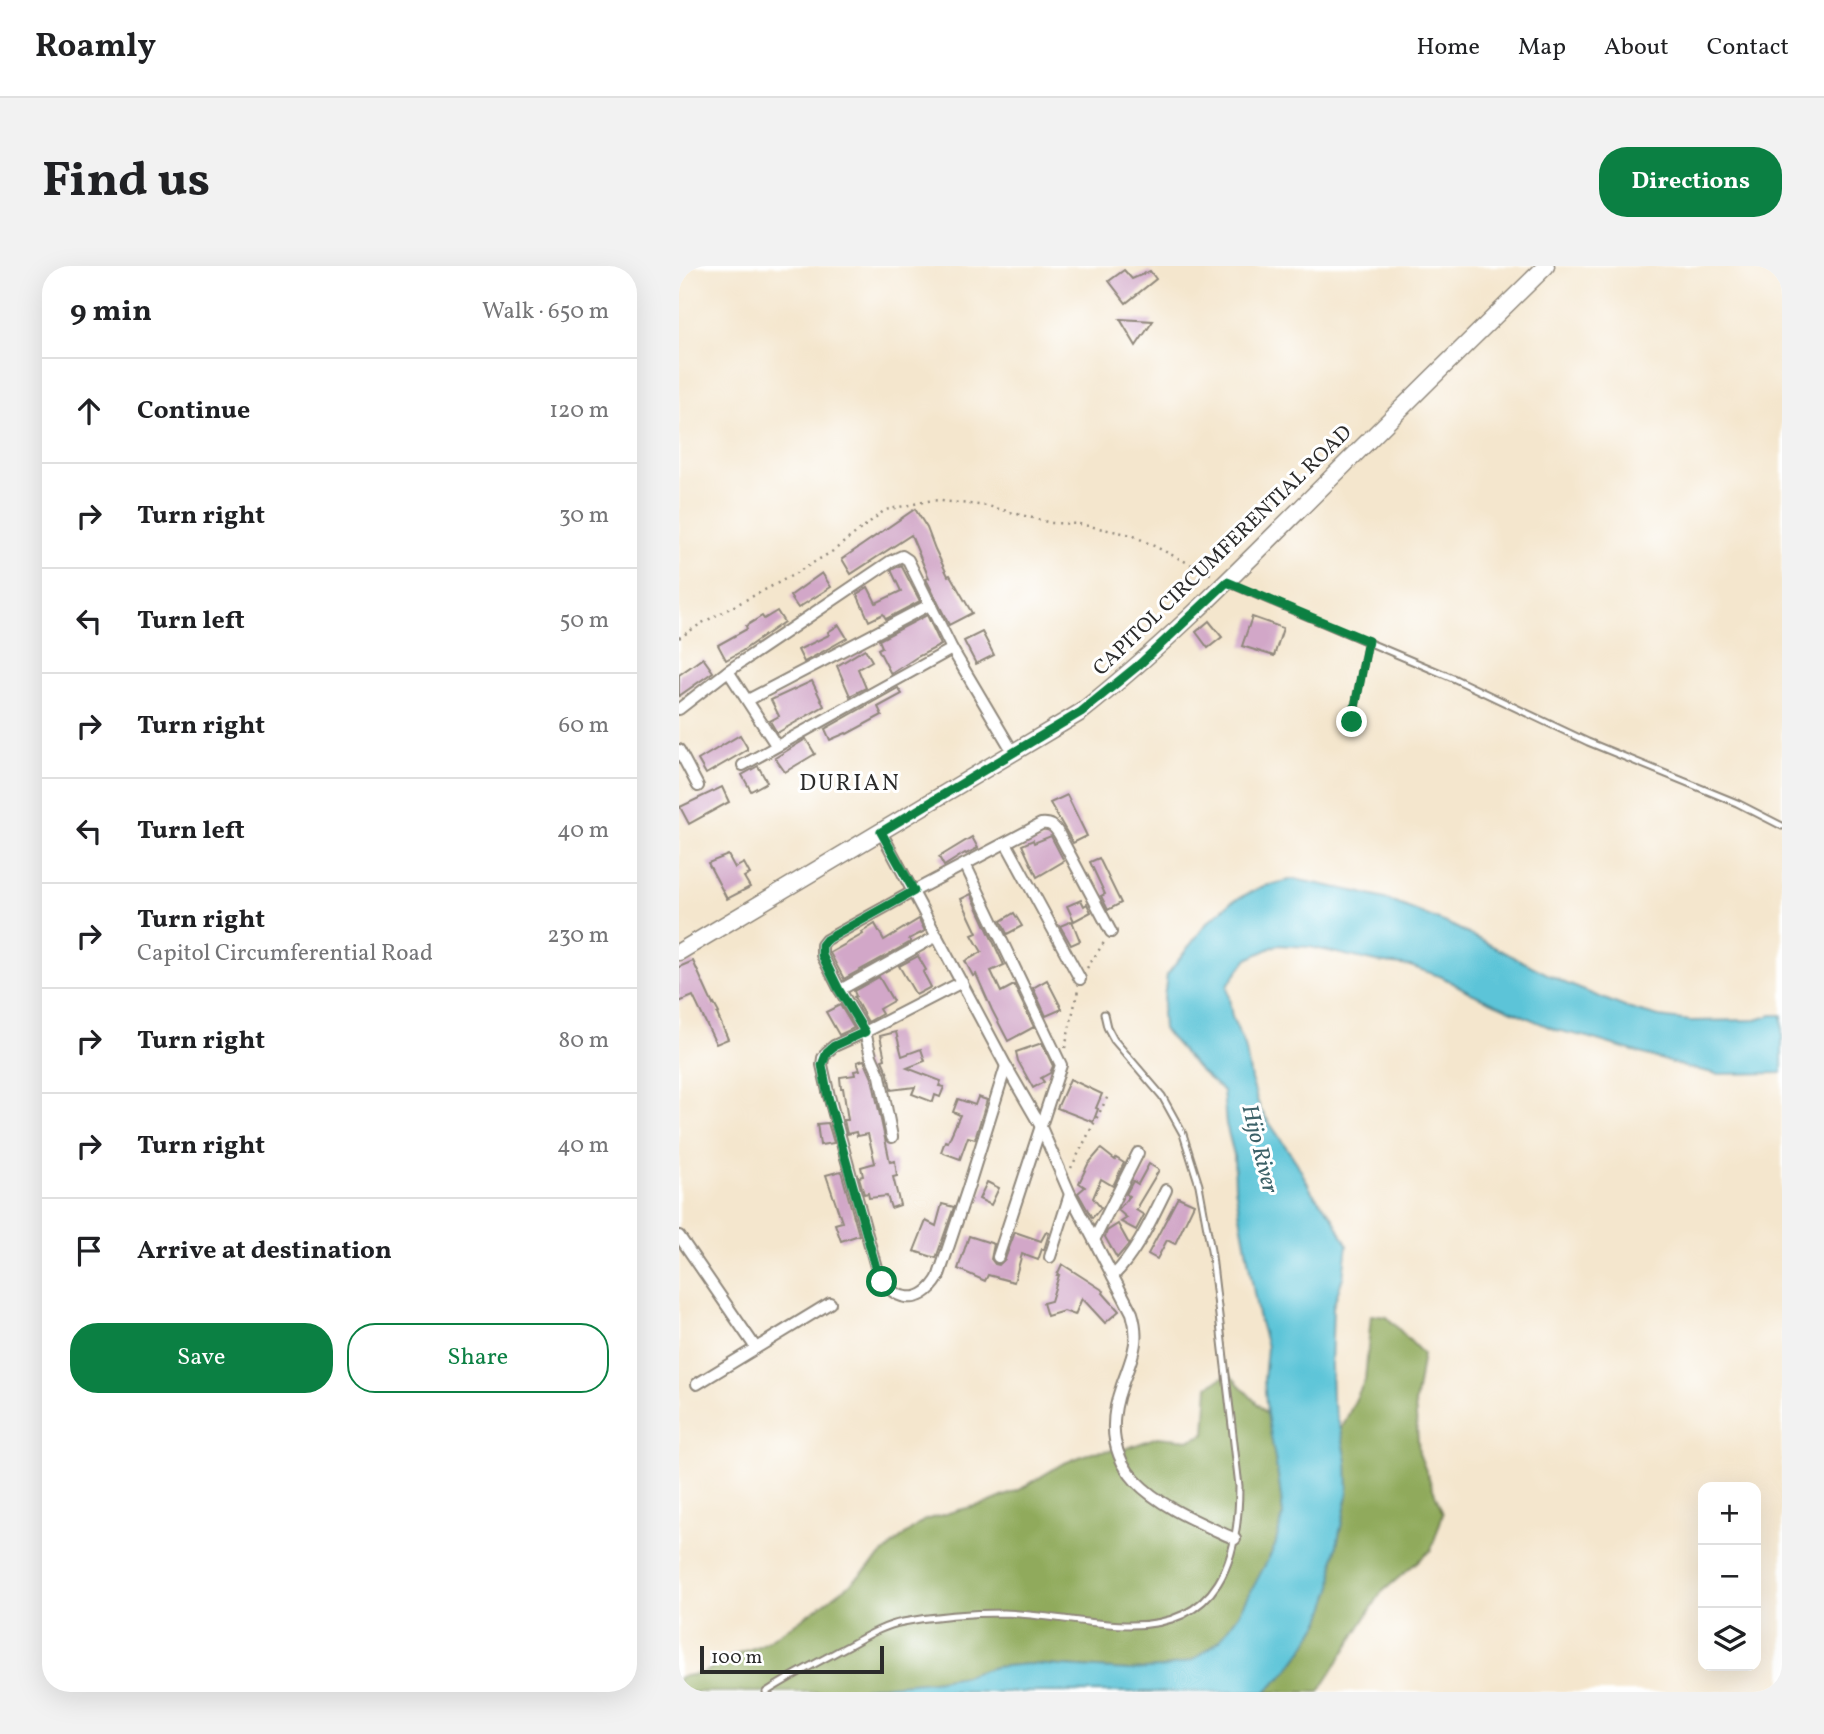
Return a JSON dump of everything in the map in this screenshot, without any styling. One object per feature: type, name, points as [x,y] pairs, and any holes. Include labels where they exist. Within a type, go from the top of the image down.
[{"type":"main road","name":"CAPITOL CIRCUMFERENTIAL ROAD","points":[[679,952],[1081,712],[1140,664],[1227,582],[1546,266]]},
{"type":"street","points":[[679,709],[728,671],[896,557],[902,556],[908,560],[953,649],[1013,752]]},
{"type":"street","points":[[748,700],[931,604]]},
{"type":"street","points":[[743,765],[953,649]]},
{"type":"street","points":[[728,671],[776,745]]},
{"type":"street","points":[[679,750],[698,786]]},
{"type":"street","points":[[892,1138],[880,1076],[865,1032],[839,990],[822,955],[822,945],[826,940],[965,864],[1041,824],[1048,823],[1053,826],[1111,932]]},
{"type":"street","points":[[881,832],[1040,1125],[1070,1194],[1132,1313],[1137,1327],[1137,1339],[1113,1416],[1118,1455],[1129,1474],[1144,1491],[1184,1516],[1235,1539]]},
{"type":"street","points":[[1006,843],[1080,979]]},
{"type":"street","points":[[965,864],[1061,1065],[998,1258]]},
{"type":"street","points":[[839,990],[937,936]]},
{"type":"street","points":[[962,982],[834,1046],[827,1052],[822,1065],[828,1097],[877,1271],[882,1282],[903,1297],[924,1295],[938,1278],[1006,1066]]},
{"type":"street","points":[[1094,1240],[1139,1153]]},
{"type":"street","points":[[1113,1276],[1134,1250],[1166,1190]]},
{"type":"street","points":[[1050,1257],[1070,1194]]},
{"type":"street","points":[[679,1236],[756,1348]]},
{"type":"street","points":[[697,1384],[830,1303]]},
{"type":"lane","points":[[1227,582],[1455,679],[1588,742],[1737,803],[1782,826]]},
{"type":"lane","points":[[1352,722],[1368,641]]},
{"type":"lane","points":[[766,1692],[872,1633],[901,1622],[1004,1614],[1131,1625],[1160,1622],[1182,1615],[1213,1592],[1231,1554],[1238,1516],[1236,1464],[1212,1256],[1199,1185],[1183,1134],[1163,1096],[1114,1040],[1104,1014]]},
{"type":"path","points":[[679,638],[833,551],[884,510],[933,500],[988,506],[1051,523],[1079,524],[1132,535],[1227,582]]},
{"type":"path","points":[[1061,1065],[1080,979],[1111,932]]},
{"type":"path","points":[[1065,1180],[1108,1096]]},
{"type":"green space","points":[[1371,1315],[1387,1317],[1423,1354],[1415,1404],[1419,1453],[1443,1514],[1431,1550],[1381,1593],[1319,1692],[1265,1692],[1285,1674],[1304,1648],[1321,1620],[1331,1589],[1334,1558],[1348,1495],[1347,1462],[1341,1430],[1365,1380]]},
{"type":"green space","points":[[1229,1374],[1267,1414],[1283,1515],[1275,1546],[1239,1614],[1219,1641],[1193,1660],[1162,1668],[1130,1670],[1028,1664],[995,1667],[964,1676],[867,1687],[854,1692],[679,1692],[679,1677],[703,1673],[731,1657],[761,1645],[793,1625],[848,1586],[923,1521],[988,1503],[1019,1490],[1062,1464],[1092,1452],[1125,1449],[1157,1437],[1190,1440],[1205,1434],[1208,1386]]},
{"type":"water","name":"Hijo River","points":[[1294,879],[1388,900],[1449,924],[1565,983],[1627,1008],[1659,1017],[1691,1021],[1756,1020],[1782,1015],[1782,1073],[1717,1074],[1556,1030],[1471,993],[1442,977],[1410,966],[1377,962],[1310,947],[1277,945],[1247,959],[1227,986],[1232,1017],[1245,1046],[1260,1109],[1297,1163],[1312,1192],[1332,1216],[1347,1245],[1343,1277],[1333,1307],[1331,1367],[1332,1399],[1347,1462],[1348,1495],[1334,1558],[1332,1589],[1321,1620],[1285,1674],[1265,1692],[854,1692],[867,1687],[933,1681],[995,1667],[1028,1664],[1130,1670],[1162,1668],[1193,1660],[1219,1641],[1239,1614],[1275,1546],[1283,1515],[1267,1414],[1264,1380],[1267,1347],[1258,1315],[1235,1188],[1234,1155],[1226,1124],[1223,1091],[1198,1069],[1163,1029],[1162,1013],[1167,975],[1207,923],[1231,902],[1261,887]]},
{"type":"building","points":[[1124,270],[1132,279],[1150,271],[1156,279],[1126,303],[1109,281]]},
{"type":"building","points":[[1120,319],[1153,321],[1136,346]]},
{"type":"building","points":[[915,509],[927,528],[948,576],[950,575],[972,613],[949,625],[926,579],[929,578],[911,535],[851,574],[842,559]]},
{"type":"building","points":[[901,565],[920,601],[886,619],[883,614],[869,621],[857,594],[868,587],[876,603],[901,591],[891,570]]},
{"type":"building","points":[[822,573],[831,587],[798,608],[790,596]]},
{"type":"building","points":[[777,611],[784,622],[726,660],[718,645],[747,629],[746,626],[762,616],[764,619]]},
{"type":"building","points":[[927,615],[941,645],[891,674],[878,649],[882,647],[879,640]]},
{"type":"building","points":[[1252,617],[1283,628],[1274,656],[1242,646]]},
{"type":"building","points":[[1209,621],[1222,637],[1208,648],[1196,632]]},
{"type":"building","points":[[839,625],[847,638],[804,662],[798,650],[829,635],[828,632]]},
{"type":"building","points":[[982,632],[994,655],[976,664],[964,641]]},
{"type":"building","points":[[865,649],[872,661],[858,669],[866,688],[850,696],[837,666]]},
{"type":"building","points":[[703,658],[713,672],[679,696],[679,675]]},
{"type":"building","points":[[812,681],[824,706],[777,733],[770,721],[779,716],[771,700]]},
{"type":"building","points":[[898,688],[902,694],[878,707],[882,715],[830,740],[825,729]]},
{"type":"building","points":[[740,735],[747,750],[706,774],[698,760]]},
{"type":"building","points":[[806,739],[815,754],[785,772],[775,758]]},
{"type":"building","points":[[758,766],[767,782],[751,791],[742,775]]},
{"type":"building","points":[[722,787],[729,802],[689,824],[680,807]]},
{"type":"building","points":[[1067,795],[1087,836],[1073,843],[1050,803]]},
{"type":"building","points":[[1051,836],[1064,861],[1037,877],[1022,845]]},
{"type":"building","points":[[972,837],[978,848],[944,866],[939,857]]},
{"type":"building","points":[[728,855],[735,868],[744,863],[750,874],[744,877],[750,887],[727,899],[708,863]]},
{"type":"building","points":[[1099,858],[1121,903],[1108,910],[1101,896],[1105,894],[1090,862]]},
{"type":"building","points":[[971,894],[1004,965],[991,971],[1001,992],[1014,985],[1034,1027],[1008,1041],[976,974],[973,976],[965,961],[982,952],[972,935],[977,933],[961,899]]},
{"type":"building","points":[[1081,900],[1091,912],[1074,921],[1067,906]]},
{"type":"building","points":[[1014,913],[1022,926],[1007,934],[1001,921]]},
{"type":"building","points":[[919,919],[925,931],[909,939],[911,942],[844,979],[830,953],[875,924],[884,940]]},
{"type":"building","points":[[1072,921],[1080,941],[1071,945],[1060,926]]},
{"type":"building","points":[[918,956],[931,987],[916,995],[899,966]]},
{"type":"building","points":[[693,961],[719,1013],[717,1014],[728,1039],[716,1044],[693,996],[679,1002],[679,967]]},
{"type":"building","points":[[879,977],[893,1001],[879,1009],[882,1014],[868,1022],[854,997],[854,991]]},
{"type":"building","points":[[1047,980],[1062,1009],[1046,1016],[1033,988]]},
{"type":"building","points":[[840,1005],[854,1028],[839,1035],[826,1012]]},
{"type":"building","points":[[896,1032],[902,1056],[921,1049],[925,1061],[907,1068],[941,1081],[939,1086],[944,1087],[940,1097],[935,1095],[933,1102],[912,1094],[915,1087],[891,1090],[882,1060],[885,1059],[880,1036]]},
{"type":"building","points":[[1042,1043],[1053,1066],[1050,1073],[1041,1078],[1044,1082],[1033,1088],[1016,1052]]},
{"type":"building","points":[[864,1060],[872,1078],[890,1162],[895,1161],[897,1176],[893,1177],[900,1205],[891,1208],[887,1196],[869,1198],[868,1193],[864,1194],[859,1177],[863,1176],[861,1167],[875,1163],[868,1134],[847,1134],[844,1120],[848,1120],[840,1077],[855,1075],[854,1071],[860,1070],[857,1062]]},
{"type":"building","points":[[1070,1079],[1102,1094],[1093,1122],[1057,1108]]},
{"type":"building","points":[[978,1097],[987,1100],[975,1139],[968,1137],[960,1159],[941,1152],[960,1115],[953,1112],[958,1099],[975,1105]]},
{"type":"building","points":[[828,1123],[834,1143],[820,1145],[817,1124]]},
{"type":"building","points":[[1101,1149],[1115,1160],[1116,1158],[1124,1163],[1113,1186],[1101,1179],[1093,1198],[1101,1208],[1092,1218],[1078,1193],[1085,1187],[1079,1183],[1088,1164]]},
{"type":"building","points":[[1149,1164],[1159,1170],[1136,1210],[1144,1215],[1136,1230],[1121,1222],[1127,1218],[1118,1210],[1129,1196],[1126,1194],[1133,1181],[1138,1184]]},
{"type":"building","points":[[841,1171],[859,1235],[841,1241],[835,1224],[842,1222],[826,1175]]},
{"type":"building","points":[[987,1182],[999,1188],[991,1205],[979,1199]]},
{"type":"building","points":[[1178,1197],[1194,1204],[1175,1244],[1167,1240],[1157,1259],[1148,1254]]},
{"type":"building","points":[[942,1204],[954,1207],[936,1258],[914,1251],[926,1221],[936,1226]]},
{"type":"building","points":[[1118,1224],[1129,1244],[1117,1258],[1105,1237],[1107,1231]]},
{"type":"building","points":[[1015,1232],[1041,1241],[1046,1232],[1049,1233],[1038,1260],[1022,1254],[1014,1282],[988,1275],[985,1281],[958,1269],[969,1236],[994,1244],[991,1259],[999,1265],[1005,1259]]},
{"type":"building","points":[[1062,1264],[1104,1291],[1119,1311],[1105,1323],[1082,1298],[1075,1315],[1064,1311],[1047,1316],[1043,1303],[1051,1301]]},
{"type":"district","name":"DURIAN","points":[[850,784]]},
{"type":"route","points":[[882,1282],[828,1097],[822,1065],[823,1058],[834,1046],[865,1032],[839,990],[822,955],[822,945],[826,940],[914,891],[881,832],[1081,712],[1140,664],[1227,582],[1368,641],[1352,722]]}]
